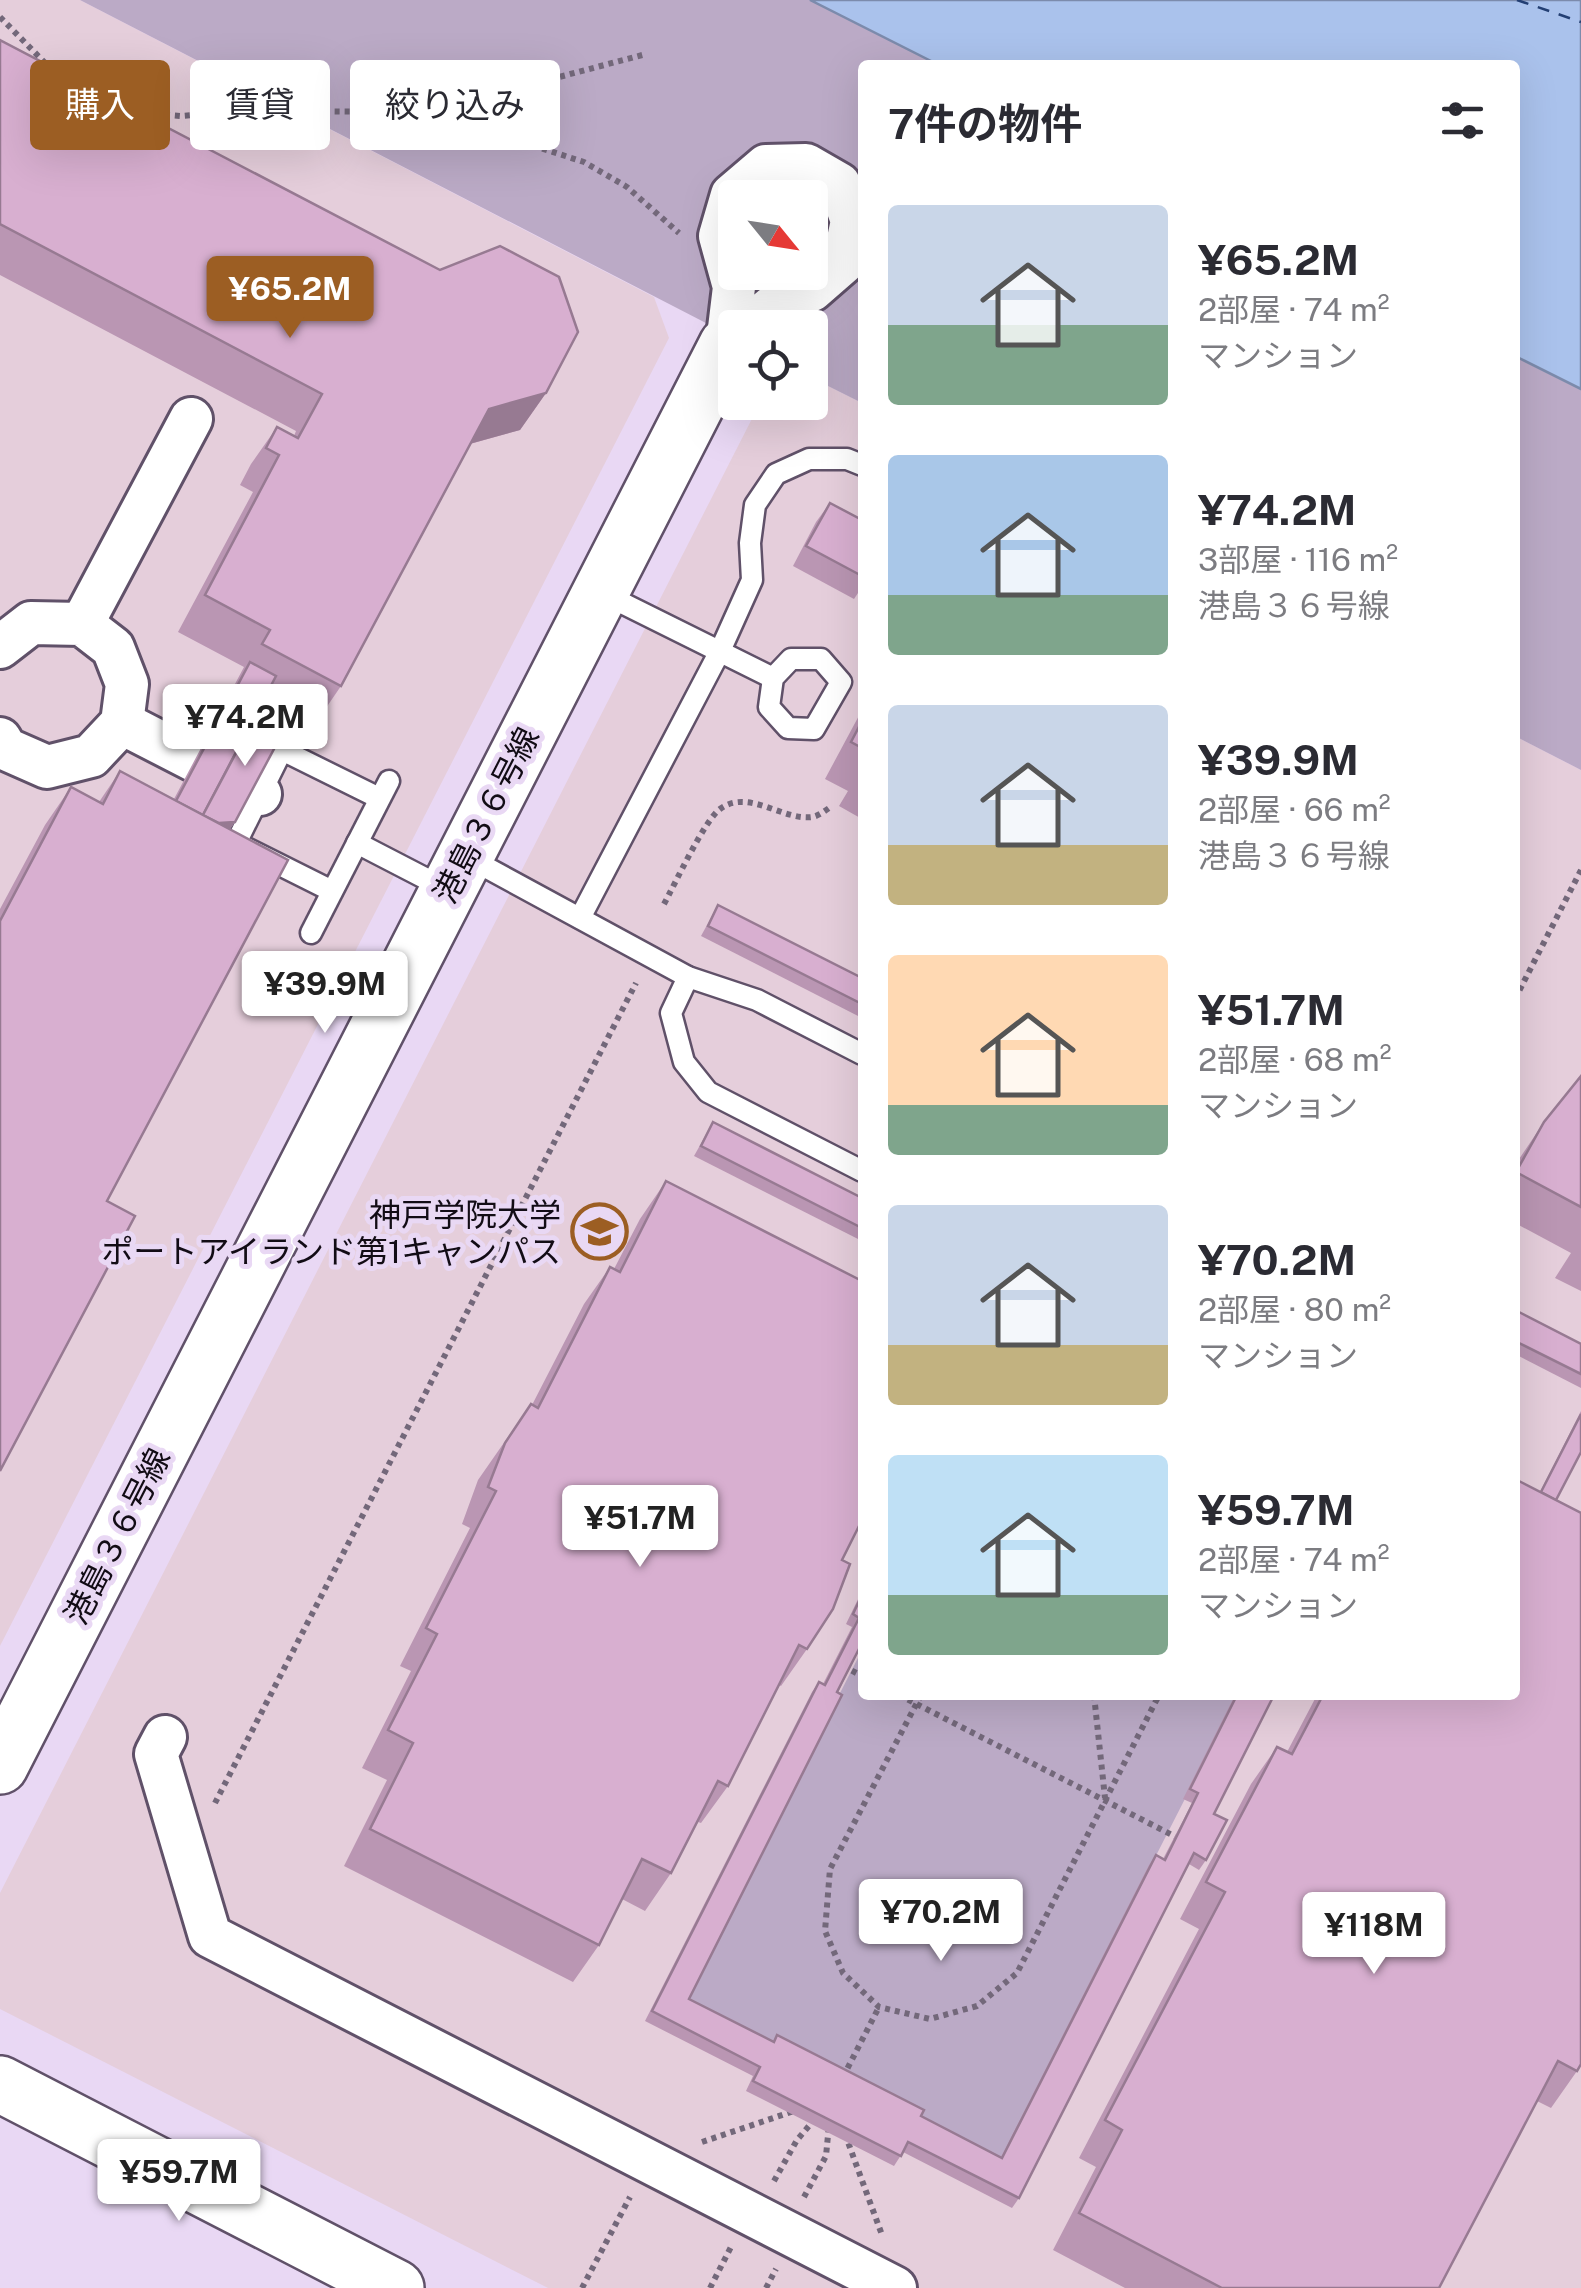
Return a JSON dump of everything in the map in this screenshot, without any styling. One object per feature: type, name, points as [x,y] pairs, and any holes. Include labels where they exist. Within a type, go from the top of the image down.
[{"type":"street","name":"港島３６号線","points":[[0,1766],[600,592],[718,370]]},
{"type":"street","points":[[82,624],[190,419]]},
{"type":"street","points":[[0,647],[31,622],[82,624],[113,648],[127,684],[122,723],[91,756],[47,767],[2,749]]},
{"type":"street","points":[[122,723],[260,794]]},
{"type":"street","points":[[165,1737],[156,1754],[210,1936],[895,2288]]},
{"type":"street","points":[[0,2084],[396,2288]]},
{"type":"lane","points":[[580,918],[720,651],[752,580],[750,543],[755,505],[776,474],[809,458],[858,463]]},
{"type":"lane","points":[[600,592],[774,678]]},
{"type":"lane","points":[[311,932],[384,790],[282,750],[236,843],[332,891]]},
{"type":"lane","points":[[357,843],[457,873],[580,918],[688,976],[758,1000],[858,1052]]},
{"type":"lane","points":[[688,976],[671,1013],[684,1062],[708,1092],[858,1169]]},
{"type":"path","points":[[0,16],[42,60]]},
{"type":"path","points":[[560,77],[646,54]]},
{"type":"path","points":[[170,115],[246,110],[350,111]]},
{"type":"path","points":[[546,150],[584,162],[626,187],[679,233]]},
{"type":"path","points":[[664,904],[721,808],[759,803],[791,816],[814,817],[832,806]]},
{"type":"path","points":[[1520,989],[1581,870]]},
{"type":"path","points":[[186,1858],[650,955]]},
{"type":"path","points":[[842,1666],[858,1674]]},
{"type":"path","points":[[908,1700],[1182,1840]]},
{"type":"path","points":[[918,1700],[830,1869],[825,1931],[844,1974],[879,2007],[930,2019],[977,2006],[1016,1973],[1156,1700]]},
{"type":"path","points":[[916,1704],[923,1700]]},
{"type":"path","points":[[1095,1700],[1106,1800]]},
{"type":"path","points":[[840,2084],[879,2007]]},
{"type":"path","points":[[777,2178],[797,2140],[820,2113]]},
{"type":"path","points":[[805,2193],[826,2156],[830,2118]]},
{"type":"shaded area","points":[[0,0],[80,0],[196,60],[190,60],[190,150],[330,150],[330,129],[350,140],[350,150],[370,150],[654,297],[669,338],[0,1646]]},
{"type":"shaded area","points":[[80,0],[810,0],[929,60],[858,60],[858,401],[828,386],[828,310],[718,310],[718,329],[371,150],[560,150],[560,60],[350,60],[350,139],[330,129],[330,60],[196,60]]},
{"type":"shaded area","points":[[1520,358],[1581,389],[1581,770],[1520,739]]},
{"type":"shaded area","name":"神戸学院大学 ポートアイランド第1キャンパス","points":[[828,386],[858,401],[858,1700],[1520,1700],[1520,739],[1581,770],[1581,2288],[548,2288],[0,2009],[0,1893],[751,420],[828,420]]},
{"type":"shaded area","points":[[858,1658],[858,1700],[1235,1700],[995,2171],[678,2010]]},
{"type":"water","points":[[810,0],[1581,0],[1581,389],[1520,358],[1520,60],[929,60]]},
{"type":"building","points":[[0,40],[38,60],[30,60],[30,150],[170,150],[170,129],[190,139],[190,150],[210,150],[440,270],[500,246],[559,277],[578,332],[546,393],[489,409],[341,686],[262,644],[270,630],[205,595],[279,455],[266,448],[277,427],[298,438],[322,394],[0,224]]},
{"type":"building","points":[[830,503],[858,518],[858,574],[806,546]]},
{"type":"building","points":[[250,662],[276,676],[203,815],[176,801]]},
{"type":"building","points":[[263,702],[282,734],[235,822],[219,823],[203,815]]},
{"type":"building","points":[[120,771],[288,860],[107,1201],[135,1216],[0,1471],[0,921],[71,787],[103,804]]},
{"type":"building","points":[[718,905],[858,976],[858,1002],[708,926]]},
{"type":"building","points":[[1581,1076],[1581,1207],[1520,1174],[1520,1165],[1544,1122]]},
{"type":"building","points":[[713,1122],[858,1196],[858,1226],[701,1146]]},
{"type":"building","points":[[666,1181],[858,1279],[858,1528],[842,1560],[850,1564],[833,1609],[807,1649],[799,1645],[728,1786],[718,1781],[671,1873],[642,1859],[599,1945],[370,1829],[413,1743],[388,1730],[437,1634],[426,1628],[496,1491],[488,1487],[505,1443],[531,1404],[538,1408],[610,1267],[620,1272]]},
{"type":"building","points":[[1520,1313],[1581,1344],[1581,1374],[1520,1344]]},
{"type":"building","points":[[1581,1414],[1581,1452],[1556,1500],[1541,1492]]},
{"type":"building","points":[[1520,1482],[1581,1513],[1581,2064],[1577,2071],[1558,2061],[1439,2288],[1222,2288],[1079,2213],[1122,2130],[1105,2120],[1225,1892],[1206,1882],[1277,1747],[1292,1754],[1320,1700],[1520,1700]]},
{"type":"building","points":[[858,1620],[858,1651],[837,1692],[842,1695],[689,1999],[774,2042],[777,2035],[924,2110],[921,2116],[1002,2158],[1156,1855],[1165,1860],[1198,1793],[1190,1789],[1234,1700],[1271,1700],[1214,1814],[1227,1820],[1206,1860],[1194,1853],[1019,2198],[908,2142],[901,2156],[753,2081],[760,2067],[652,2011],[819,1682],[825,1685]]},
{"type":"ferry route","points":[[1517,0],[1581,22]]},
{"type":"place","name":"神戸学院大学 ポートアイランド第1キャンパス","points":[[600,1232]]}]
